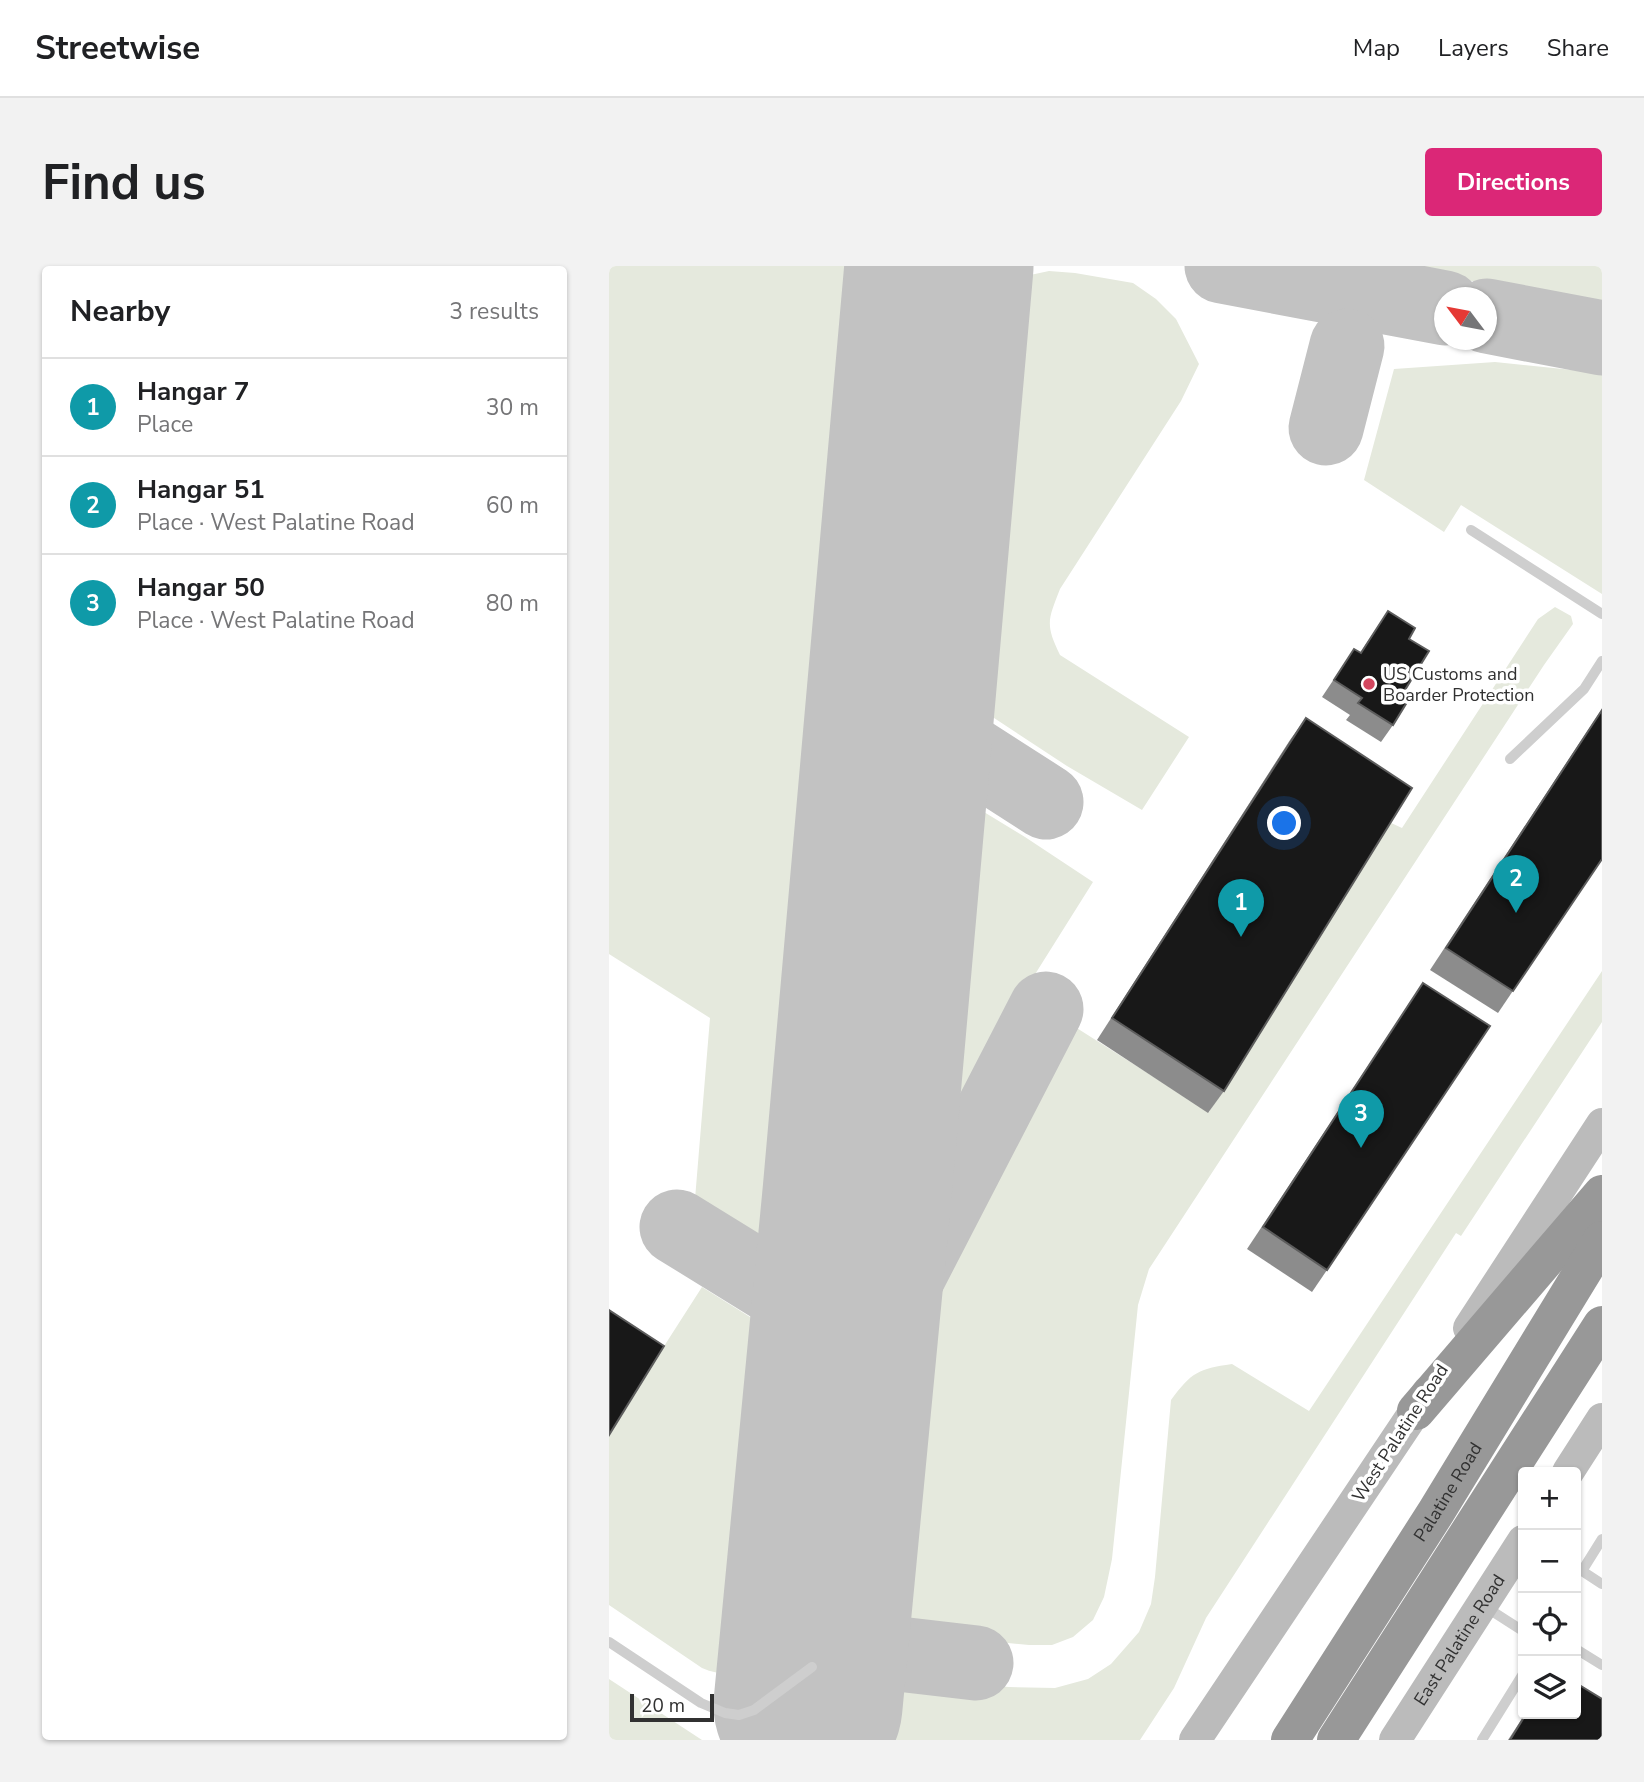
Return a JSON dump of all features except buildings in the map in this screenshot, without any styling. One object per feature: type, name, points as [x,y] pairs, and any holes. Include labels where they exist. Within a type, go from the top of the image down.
[{"type":"highway","points":[[1416,1411],[1602,1194]]},
{"type":"highway","name":"Palatine Road","points":[[1290,1740],[1436,1512],[1602,1240]]},
{"type":"highway","points":[[1336,1740],[1602,1325]]},
{"type":"street","name":"West Palatine Road","points":[[1195,1740],[1416,1411],[1602,1124]]},
{"type":"street","points":[[1571,1467],[1602,1419]]},
{"type":"street","name":"East Palatine Road","points":[[1395,1740],[1518,1549]]},
{"type":"lane","points":[[1471,530],[1602,614]]},
{"type":"lane","points":[[1510,759],[1584,689],[1602,661]]},
{"type":"lane","points":[[1581,1566],[1602,1539]]},
{"type":"lane","points":[[1581,1570],[1602,1584]]},
{"type":"lane","points":[[1482,1605],[1518,1628]]},
{"type":"lane","points":[[609,1642],[701,1703],[713,1709],[739,1715],[754,1710],[812,1667]]},
{"type":"lane","points":[[1581,1652],[1602,1665]]},
{"type":"lane","points":[[1482,1740],[1518,1682]]},
{"type":"shaded area","points":[[609,266],[888,266],[898,291],[904,331],[822,1218],[812,1235],[794,1246],[774,1249],[742,1232],[695,1199],[710,1018],[609,954]]},
{"type":"shaded area","points":[[1391,266],[1602,266],[1602,305]]},
{"type":"shaded area","points":[[1049,271],[1133,283],[1156,299],[1176,319],[1199,364],[1181,401],[1060,589],[1050,622],[1052,636],[1060,655],[1189,737],[1142,810],[1067,766],[947,687],[935,653],[963,352],[978,315],[999,293],[1021,277]]},
{"type":"shaded area","points":[[1495,362],[1602,373],[1602,594],[1461,505],[1444,532],[1364,480],[1394,369]]},
{"type":"shaded area","points":[[1555,607],[1571,616],[1573,624],[1149,1269],[1138,1305],[1112,1559],[1104,1597],[1093,1620],[1073,1637],[1052,1645],[926,1635],[903,1626],[878,1605],[864,1583],[859,1565],[855,1529],[869,1383],[1044,1035],[1072,1025],[1209,1112],[1389,822],[1402,828],[1538,619]]},
{"type":"shaded area","points":[[946,794],[961,798],[1093,882],[1022,995],[1029,999],[1029,1011],[912,1246],[882,1277],[878,1277],[920,808],[932,795]]},
{"type":"shaded area","points":[[1602,971],[1602,1022],[1461,1236],[1456,1233],[1206,1618],[1174,1688],[1140,1740],[780,1740],[797,1723],[823,1683],[846,1674],[1055,1688],[1088,1679],[1111,1664],[1139,1632],[1151,1604],[1171,1400],[1197,1373],[1232,1364],[1309,1411]]},
{"type":"shaded area","points":[[702,1287],[785,1339],[802,1365],[805,1378],[784,1631],[773,1654],[764,1664],[739,1674],[702,1668],[609,1605],[609,1432]]},
{"type":"shaded area","points":[[609,1679],[702,1740],[609,1740]]},
{"type":"taxiway","points":[[935,320],[948,290],[969,266]]},
{"type":"taxiway","points":[[1222,266],[1434,306]]},
{"type":"taxiway","points":[[1497,318],[1602,338]]},
{"type":"taxiway","points":[[1326,428],[1347,346]]},
{"type":"taxiway","points":[[892,786],[924,752],[951,741],[934,724],[916,697],[904,653]]},
{"type":"taxiway","points":[[951,741],[1046,802]]},
{"type":"taxiway","points":[[835,1412],[1046,1009]]},
{"type":"taxiway","points":[[677,1227],[771,1285],[790,1291],[876,1298],[896,1288],[908,1276]]},
{"type":"taxiway","points":[[821,1563],[837,1611],[860,1634],[890,1653],[976,1663]]},
{"type":"runway","points":[[808,1705],[857,1194],[939,266]]},
{"type":"place","name":"US Customs and Boarder Protection","points":[[1369,684]]},
{"type":"place","name":"Hangar 51","points":[[1516,913]]},
{"type":"place","name":"Hangar 7","points":[[1241,937]]},
{"type":"place","name":"Hangar 50","points":[[1361,1148]]}]
